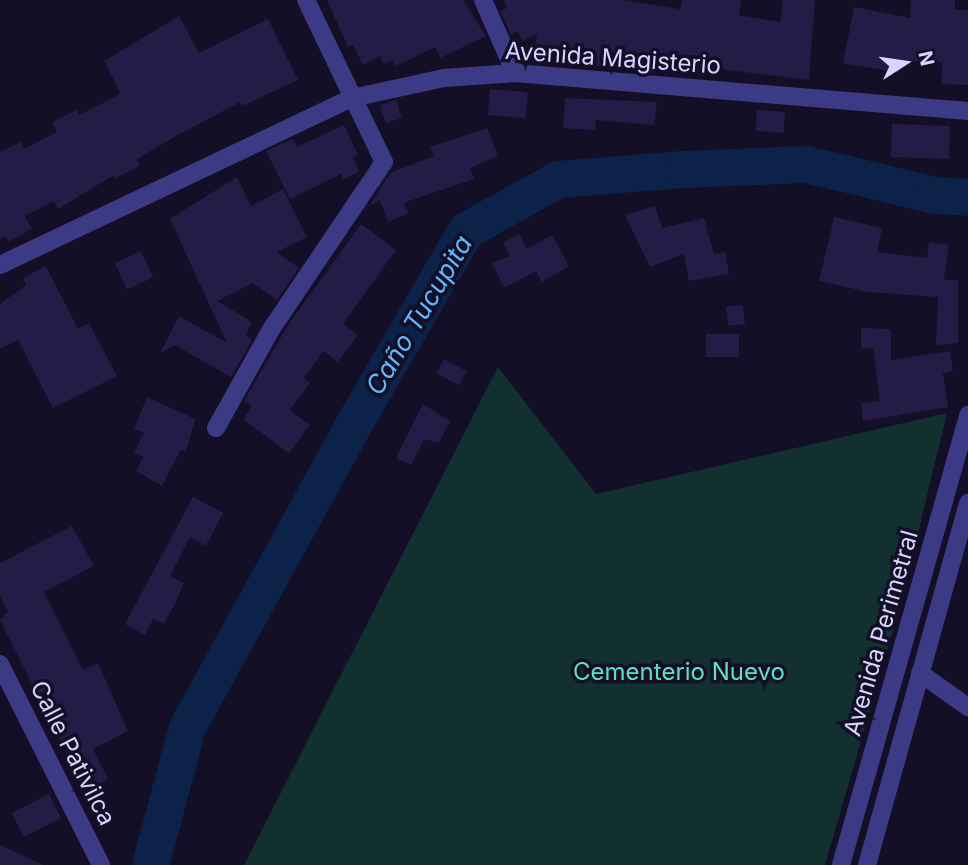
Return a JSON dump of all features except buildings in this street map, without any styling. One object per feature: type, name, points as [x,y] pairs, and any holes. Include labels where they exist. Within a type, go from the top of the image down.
[{"type":"street","points":[[216,428],[272,328],[384,162],[306,0]]},
{"type":"street","points":[[483,0],[515,73]]},
{"type":"street","name":"Avenida Magisterio","points":[[0,265],[352,98],[444,78],[515,73],[968,111]]},
{"type":"street","name":"Avenida Perimetral","points":[[841,865],[968,415]]},
{"type":"street","name":"Avenida Perimetral","points":[[867,865],[968,503]]},
{"type":"street","name":"Calle Pativilca","points":[[0,664],[94,860]]},
{"type":"street","points":[[920,673],[968,707]]},
{"type":"green space","name":"Cementerio Nuevo","points":[[498,367],[596,494],[947,413],[901,603],[825,865],[244,865]]},
{"type":"waterway","name":"Caño Tucupita","points":[[150,865],[187,727],[361,411],[466,230],[558,179],[683,169],[806,164],[934,195],[968,197]]}]
